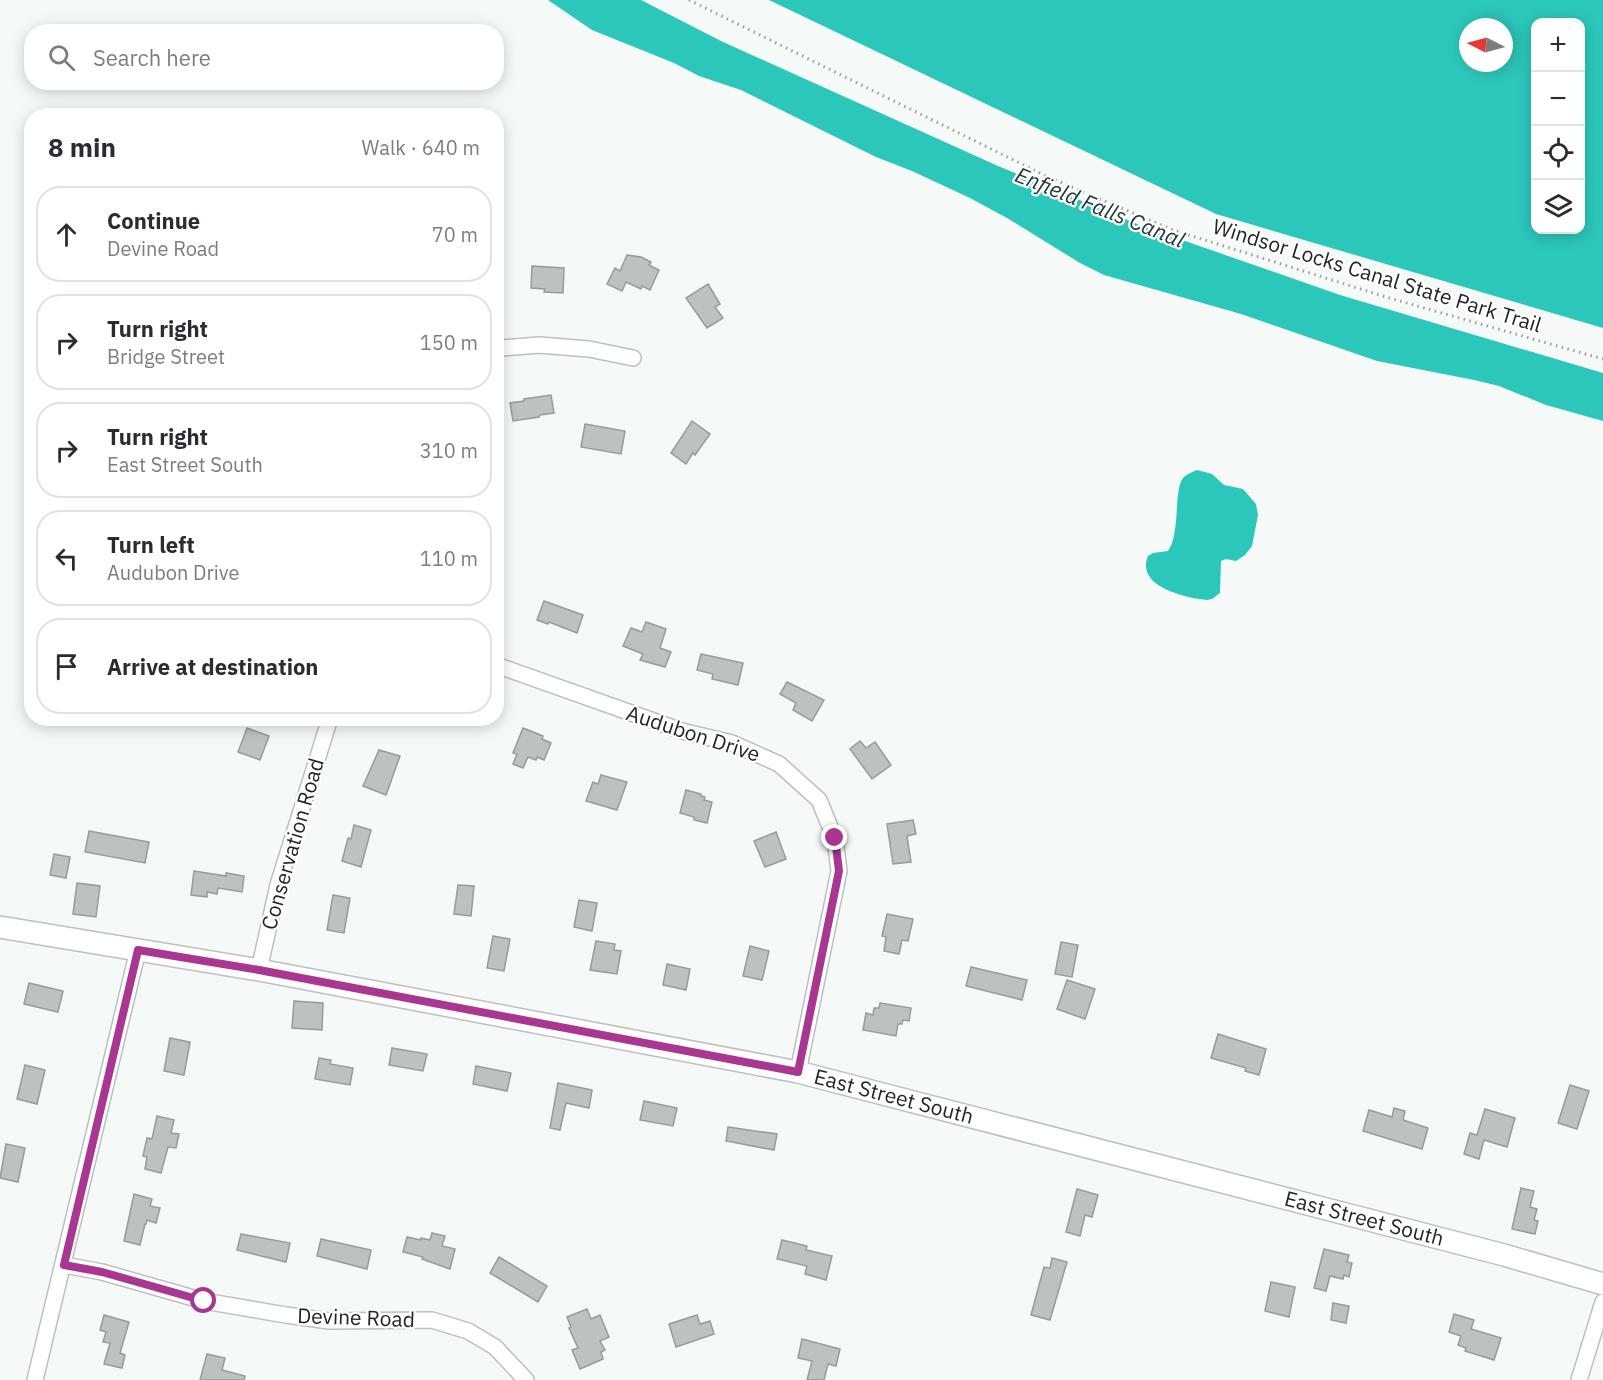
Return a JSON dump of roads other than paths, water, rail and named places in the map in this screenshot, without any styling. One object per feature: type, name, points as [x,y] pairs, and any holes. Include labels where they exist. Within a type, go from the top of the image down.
[{"type":"main road","name":"East Street South","points":[[0,927],[259,970],[798,1072],[1493,1252],[1603,1284]]},
{"type":"street","points":[[504,348],[539,345],[589,349],[633,358]]},
{"type":"street","name":"Audubon Drive","points":[[504,668],[682,731],[732,743],[779,764],[819,800],[835,838],[839,871],[798,1072]]},
{"type":"street","name":"Conservation Road","points":[[259,970],[278,885],[328,726]]},
{"type":"street","points":[[34,1380],[64,1265],[138,950]]},
{"type":"street","name":"Devine Road","points":[[64,1265],[102,1272],[204,1301],[286,1315],[329,1321],[432,1320],[468,1331],[495,1347],[526,1380]]},
{"type":"street","points":[[1579,1380],[1603,1302]]},
{"type":"water","points":[[548,0],[641,0],[723,42],[998,166],[1142,226],[1340,295],[1603,373],[1603,421],[1546,405],[1499,386],[1377,361],[1241,314],[1104,275],[970,198],[876,157],[741,90],[699,76],[674,63],[592,30]]},
{"type":"water","points":[[769,0],[1603,0],[1603,328],[1216,214]]},
{"type":"water","points":[[1197,470],[1212,474],[1224,485],[1243,489],[1256,504],[1258,515],[1252,546],[1236,561],[1226,559],[1221,561],[1220,593],[1207,600],[1187,597],[1165,589],[1155,583],[1146,567],[1148,556],[1168,551],[1174,533],[1181,482],[1185,476]]},
{"type":"water label","name":"Enfield Falls Canal","points":[[1100,207]]}]
